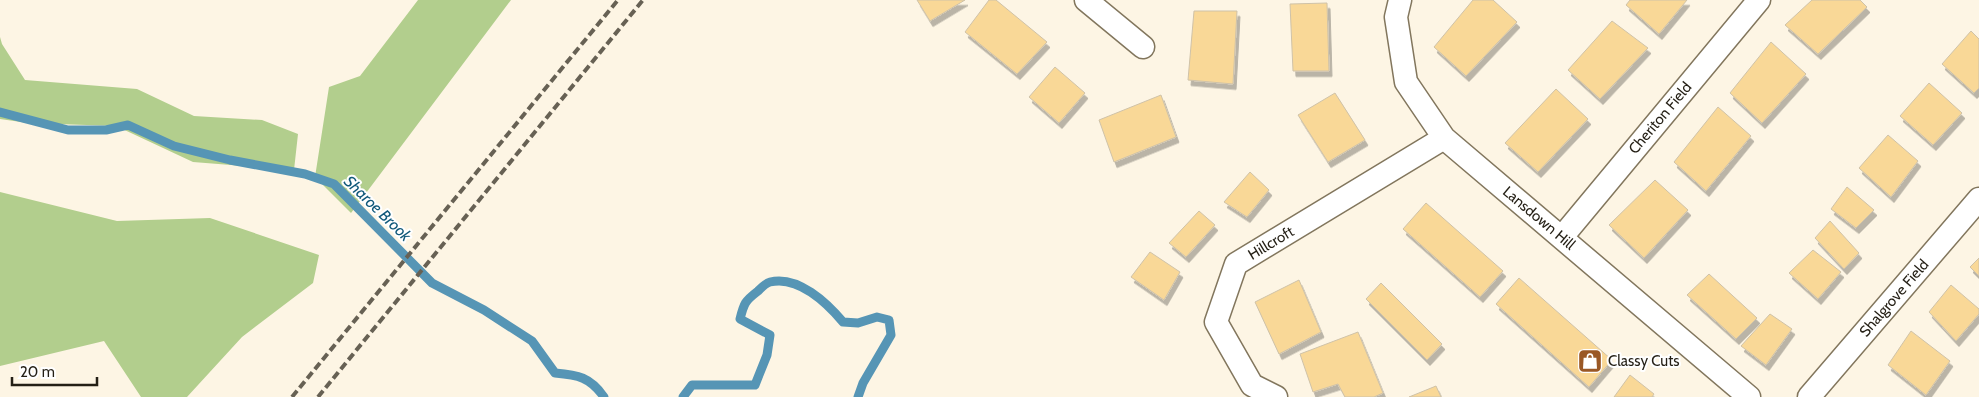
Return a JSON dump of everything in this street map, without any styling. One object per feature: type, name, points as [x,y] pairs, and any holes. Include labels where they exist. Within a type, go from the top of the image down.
[{"type":"street","points":[[1086,0],[1143,47]]},
{"type":"street","name":"Lansdown Hill","points":[[1400,0],[1396,17],[1406,82],[1444,138],[1748,397]]},
{"type":"street","name":"Cheriton Field","points":[[1562,237],[1759,0]]},
{"type":"street","name":"Hillcroft","points":[[1276,397],[1252,385],[1216,322],[1236,264],[1444,138]]},
{"type":"street","name":"Shalgrove Field","points":[[1809,397],[1979,199]]},
{"type":"green space","points":[[418,0],[511,0],[351,213],[315,177],[329,87],[360,76]]},
{"type":"green space","points":[[0,37],[2,44],[25,80],[137,89],[194,116],[262,120],[298,134],[294,170],[193,162],[116,126],[28,123],[0,119]]},
{"type":"green space","points":[[0,192],[117,221],[210,218],[319,255],[313,283],[242,337],[187,397],[141,397],[104,341],[0,366]]},
{"type":"building","points":[[917,0],[965,0],[930,21]]},
{"type":"building","points":[[989,0],[996,0],[1047,42],[1017,74],[965,32]]},
{"type":"building","points":[[1473,0],[1493,0],[1517,22],[1466,76],[1434,47]]},
{"type":"building","points":[[1630,0],[1687,0],[1659,34],[1626,5]]},
{"type":"building","points":[[1812,0],[1860,0],[1867,7],[1818,54],[1785,25]]},
{"type":"building","points":[[1327,3],[1329,71],[1293,71],[1290,4]]},
{"type":"building","points":[[1194,11],[1237,11],[1233,84],[1188,80]]},
{"type":"building","points":[[1612,21],[1648,48],[1600,99],[1568,70]]},
{"type":"building","points":[[1971,31],[1979,39],[1979,88],[1974,93],[1942,64]]},
{"type":"building","points":[[1771,42],[1806,74],[1762,123],[1730,93]]},
{"type":"building","points":[[1055,67],[1085,93],[1059,123],[1029,97]]},
{"type":"building","points":[[1929,83],[1962,113],[1933,145],[1900,116]]},
{"type":"building","points":[[1556,89],[1588,119],[1538,172],[1505,143]]},
{"type":"building","points":[[1335,93],[1365,140],[1328,162],[1298,115]]},
{"type":"building","points":[[1161,95],[1176,137],[1114,162],[1099,120]]},
{"type":"building","points":[[1718,107],[1751,136],[1706,191],[1674,162]]},
{"type":"building","points":[[1888,135],[1918,161],[1891,197],[1859,168]]},
{"type":"building","points":[[1250,172],[1269,190],[1247,217],[1224,202]]},
{"type":"building","points":[[1655,180],[1688,210],[1644,258],[1609,225]]},
{"type":"building","points":[[1847,187],[1874,210],[1856,228],[1831,209]]},
{"type":"building","points":[[1426,203],[1503,271],[1480,297],[1403,229]]},
{"type":"building","points":[[1199,211],[1215,225],[1186,257],[1169,243]]},
{"type":"building","points":[[1830,221],[1859,253],[1844,269],[1815,238]]},
{"type":"building","points":[[1813,250],[1841,272],[1818,299],[1789,273]]},
{"type":"building","points":[[1150,252],[1180,272],[1164,300],[1131,277]]},
{"type":"building","points":[[1979,258],[1979,276],[1970,267]]},
{"type":"building","points":[[1709,274],[1757,318],[1736,339],[1687,295]]},
{"type":"building","points":[[1519,278],[1612,360],[1589,387],[1496,304]]},
{"type":"building","points":[[1299,280],[1321,332],[1279,354],[1255,302]]},
{"type":"building","points":[[1381,283],[1442,344],[1427,360],[1366,299]]},
{"type":"building","points":[[1951,285],[1979,309],[1979,314],[1956,341],[1929,312]]},
{"type":"building","points":[[1770,314],[1792,329],[1766,365],[1741,346]]},
{"type":"building","points":[[1911,331],[1950,361],[1926,395],[1888,365]]},
{"type":"building","points":[[1358,332],[1383,393],[1374,397],[1345,397],[1338,384],[1313,392],[1300,354]]},
{"type":"building","points":[[1630,375],[1654,394],[1652,397],[1614,397]]},
{"type":"building","points":[[1436,386],[1441,397],[1409,397]]},
{"type":"waterway","name":"Sharoe Brook","points":[[0,112],[68,130],[106,130],[128,125],[174,146],[230,160],[305,174],[334,184],[432,283],[484,310],[532,341],[555,373],[583,378],[594,385],[604,397]]},
{"type":"waterway","name":"Sharoe Brook","points":[[683,397],[692,385],[755,385],[767,355],[770,335],[740,319],[744,306],[750,297],[767,283],[781,281],[791,283],[811,292],[843,322],[858,323],[877,317],[889,320],[891,335],[863,383],[858,397]]},
{"type":"railway","points":[[292,397],[618,0]]},
{"type":"railway","points":[[318,397],[643,0]]},
{"type":"place","name":"Classy Cuts","points":[[1590,361]]}]
